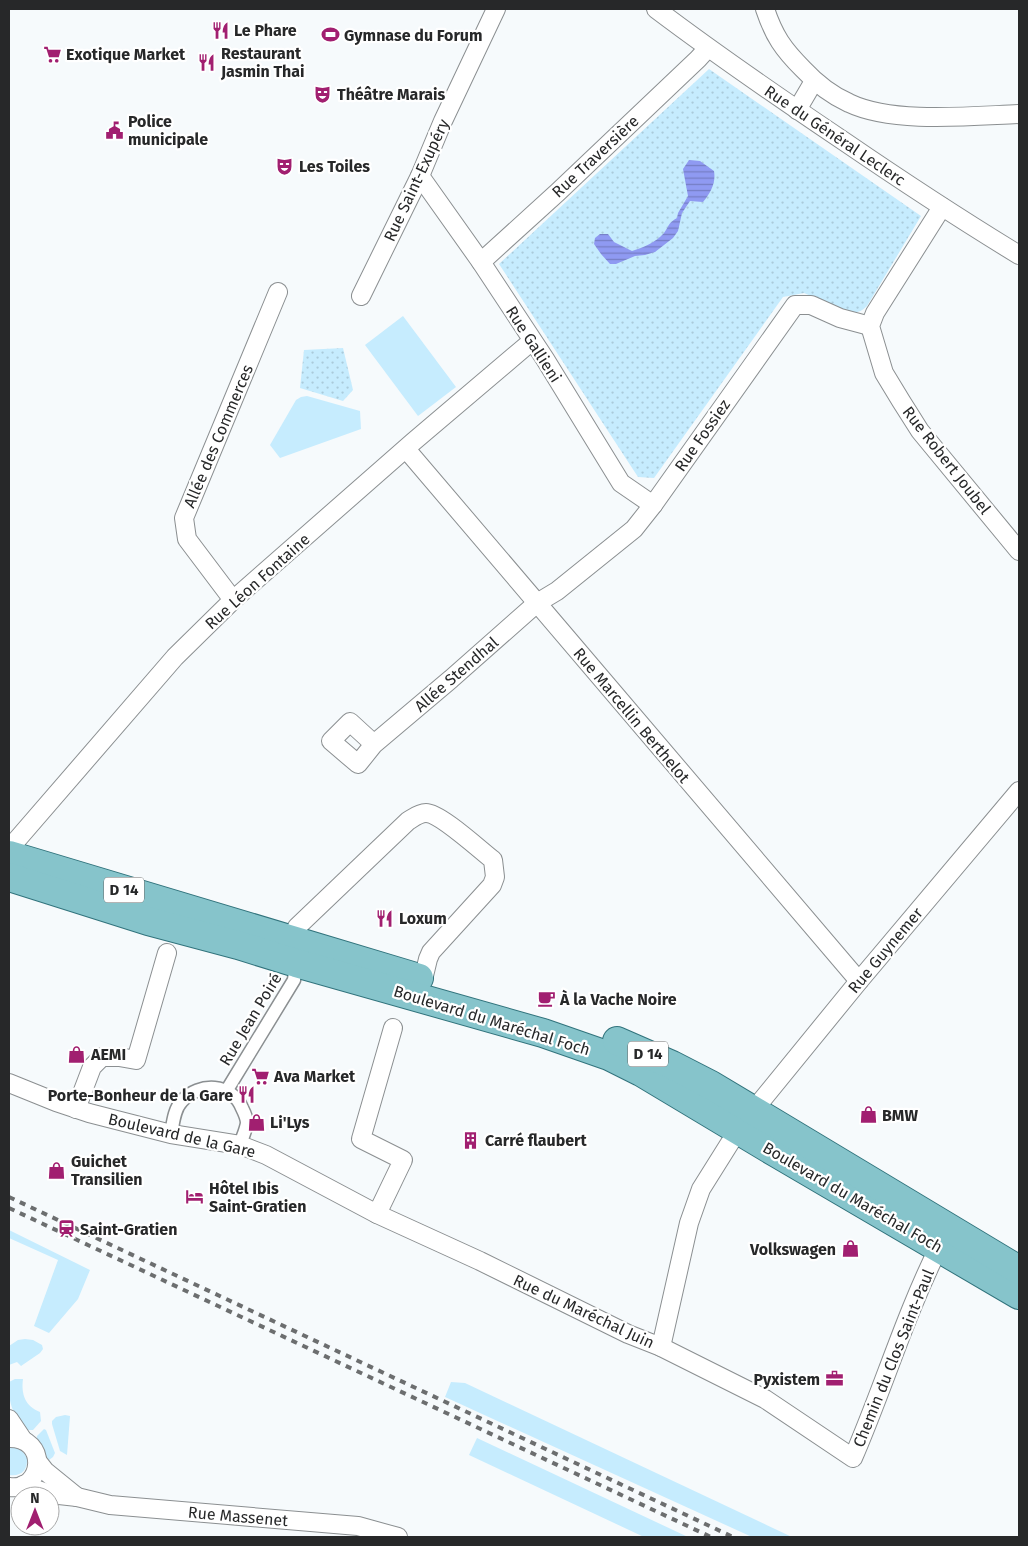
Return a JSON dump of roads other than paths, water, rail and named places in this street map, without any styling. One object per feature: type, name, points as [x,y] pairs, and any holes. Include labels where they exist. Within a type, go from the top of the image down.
[{"type":"main road","name":"Boulevard du Maréchal Foch","points":[[9,855],[238,924],[294,952],[609,1056],[745,1120],[1019,1270]]},
{"type":"main road","name":"Boulevard du Maréchal Foch","points":[[9,866],[238,924]]},
{"type":"main road","name":"Boulevard du Maréchal Foch","points":[[9,877],[148,921],[238,945],[294,952],[423,980],[568,1024],[624,1044],[711,1085],[745,1120],[939,1247],[1019,1295]]},
{"type":"main road","name":"Boulevard du Maréchal Foch","points":[[9,888],[73,905],[148,921]]},
{"type":"street","name":"Rue Saint-Exupéry","points":[[361,296],[420,176],[443,121],[496,9]]},
{"type":"street","name":"Rue du Général Leclerc","points":[[656,9],[797,110],[942,207],[1019,255]]},
{"type":"street","points":[[764,9],[773,32],[790,56],[814,81],[849,104],[871,111],[918,116],[955,117],[1019,114]]},
{"type":"street","name":"Rue Traversière","points":[[481,262],[558,192],[708,48]]},
{"type":"street","points":[[797,110],[814,81]]},
{"type":"street","name":"Rue Gallieni","points":[[420,176],[481,262],[545,359],[621,483],[653,505]]},
{"type":"street","points":[[870,326],[875,313],[942,207]]},
{"type":"street","name":"Allée des Commerces","points":[[233,600],[187,539],[184,518],[278,292]]},
{"type":"street","name":"Rue Fossiez","points":[[537,602],[557,591],[634,529],[795,305],[810,305],[840,318],[870,326]]},
{"type":"street","name":"Rue Robert Joubel","points":[[870,326],[884,373],[915,424],[1019,551]]},
{"type":"street","name":"Rue Léon Fontaine","points":[[9,849],[175,657],[233,600],[532,341]]},
{"type":"street","name":"Rue Marcellin Berthelot","points":[[406,449],[859,981]]},
{"type":"street","name":"Allée Stendhal","points":[[374,744],[451,679],[537,602]]},
{"type":"street","name":"Rue Guynemer","points":[[745,1120],[1019,790]]},
{"type":"street","points":[[294,952],[297,927],[408,821],[427,813],[447,823],[493,860],[495,877],[492,885],[431,952],[423,980]]},
{"type":"street","name":"Rue Jean Poiré","points":[[226,1090],[294,980],[294,952]]},
{"type":"street","points":[[76,1109],[92,1068],[102,1057],[136,1060],[166,953]]},
{"type":"street","points":[[377,1214],[404,1160],[360,1140],[393,1028]]},
{"type":"street","name":"Boulevard de la Gare","points":[[9,1083],[76,1109],[171,1134],[240,1145],[266,1155],[377,1214]]},
{"type":"street","points":[[171,1134],[177,1108],[183,1100],[204,1089],[216,1087],[226,1090],[240,1102],[245,1114],[247,1123],[240,1145]]},
{"type":"street","name":"Rue du Maréchal Juin","points":[[377,1214],[480,1261],[628,1334],[661,1347],[690,1223],[701,1189],[745,1120]]},
{"type":"street","name":"Chemin du Clos Saint-Paul","points":[[661,1347],[765,1399],[853,1458],[893,1354],[939,1247]]},
{"type":"street","points":[[9,1419],[16,1439],[34,1449],[38,1462],[45,1471],[77,1498]]},
{"type":"street","points":[[15,1486],[34,1476],[38,1462]]},
{"type":"street","name":"Rue Massenet","points":[[60,1495],[110,1505],[358,1526],[398,1537]]},
{"type":"water","points":[[689,160],[700,161],[714,171],[714,183],[703,202],[690,201],[682,213],[678,231],[673,238],[655,252],[635,256],[616,264],[610,264],[594,244],[595,238],[600,234],[608,234],[614,242],[632,251],[649,244],[661,236],[670,223],[677,218],[688,196],[683,169]]},
{"type":"railway","points":[[9,1197],[733,1537]]},
{"type":"railway","points":[[9,1208],[711,1537]]},
{"type":"place","name":"Le Phare","points":[[220,30]]},
{"type":"place","name":"Gymnase du Forum","points":[[330,35]]},
{"type":"place","name":"Exotique Market","points":[[52,54]]},
{"type":"place","name":"Restaurant Jasmin Thai","points":[[207,62]]},
{"type":"place","name":"Théâtre Marais","points":[[323,94]]},
{"type":"place","name":"Police municipale","points":[[114,130]]},
{"type":"place","name":"Les Toiles","points":[[285,166]]},
{"type":"place","name":"Loxum","points":[[385,918]]},
{"type":"place","name":"À la Vache Noire","points":[[546,999]]},
{"type":"place","name":"AEMI","points":[[77,1054]]},
{"type":"place","name":"Ava Market","points":[[260,1076]]},
{"type":"place","name":"Porte-Bonheur de la Gare","points":[[247,1095]]},
{"type":"place","name":"BMW","points":[[868,1115]]},
{"type":"place","name":"Li'Lys","points":[[256,1122]]},
{"type":"place","name":"Carré flaubert","points":[[471,1140]]},
{"type":"place","name":"Guichet Transilien","points":[[57,1170]]},
{"type":"place","name":"Hôtel Ibis Saint-Gratien","points":[[195,1197]]},
{"type":"place","name":"Saint-Gratien","points":[[66,1229]]},
{"type":"place","name":"Volkswagen","points":[[850,1249]]},
{"type":"place","name":"Pyxistem","points":[[834,1379]]}]
